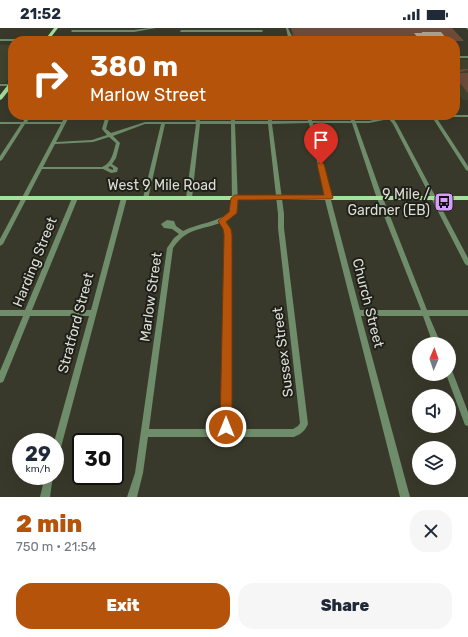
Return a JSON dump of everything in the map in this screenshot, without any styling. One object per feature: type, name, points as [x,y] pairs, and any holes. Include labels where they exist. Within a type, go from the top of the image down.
[{"type":"main road","points":[[0,98],[8,89]]},
{"type":"main road","name":"West 9 Mile Road","points":[[0,198],[468,198]]},
{"type":"street","points":[[73,30],[155,28]]},
{"type":"street","points":[[177,28],[181,31],[262,31]]},
{"type":"street","points":[[180,36],[181,31]]},
{"type":"street","points":[[0,160],[26,120]]},
{"type":"street","points":[[0,244],[66,120]]},
{"type":"street","points":[[41,168],[105,168],[111,172],[116,171],[116,168],[111,165],[118,143],[103,127],[106,120]]},
{"type":"street","points":[[226,433],[228,235],[227,229],[222,221],[233,213],[235,198],[234,120]]},
{"type":"street","name":"Sussex Street","points":[[144,433],[294,433],[301,429],[304,424],[270,120]]},
{"type":"street","name":"Church Street","points":[[310,120],[357,313],[405,497]]},
{"type":"street","points":[[54,143],[84,142],[145,123],[311,123],[371,122],[377,120]]},
{"type":"street","points":[[392,120],[468,264]]},
{"type":"street","points":[[436,120],[468,170]]},
{"type":"street","points":[[354,122],[360,144],[380,198],[435,337]]},
{"type":"street","points":[[0,123],[64,123]]},
{"type":"street","points":[[146,198],[163,123]]},
{"type":"street","points":[[189,198],[198,123]]},
{"type":"street","name":"Harding Street","points":[[0,380],[75,198]]},
{"type":"street","name":"Stratford Street","points":[[61,433],[124,198]]},
{"type":"street","name":"Marlow Street","points":[[132,497],[139,473],[170,248],[175,239],[182,233],[197,226],[222,221]]},
{"type":"street","points":[[173,227],[182,233]]},
{"type":"street","points":[[0,313],[93,313]]},
{"type":"street","points":[[357,313],[468,313]]},
{"type":"street","points":[[452,381],[468,422]]},
{"type":"street","points":[[45,497],[48,485]]},
{"type":"shaded area","points":[[291,28],[452,28],[459,36],[293,36]]},
{"type":"shaded area","points":[[0,45],[8,45],[8,79],[5,83],[0,83]]},
{"type":"shaded area","points":[[460,59],[468,60],[468,100],[463,100],[460,96]]},
{"type":"shaded area","points":[[462,69],[468,69],[460,72],[460,70]]},
{"type":"shaded area","points":[[460,73],[468,73],[468,93],[460,83]]},
{"type":"building","points":[[441,32],[444,36],[416,36],[414,33]]},
{"type":"place","name":"9 Mile / Gardner (EB)","points":[[444,202]]},
{"type":"route","points":[[226,427],[228,232],[222,221],[233,213],[235,198],[329,198],[321,164]]}]
